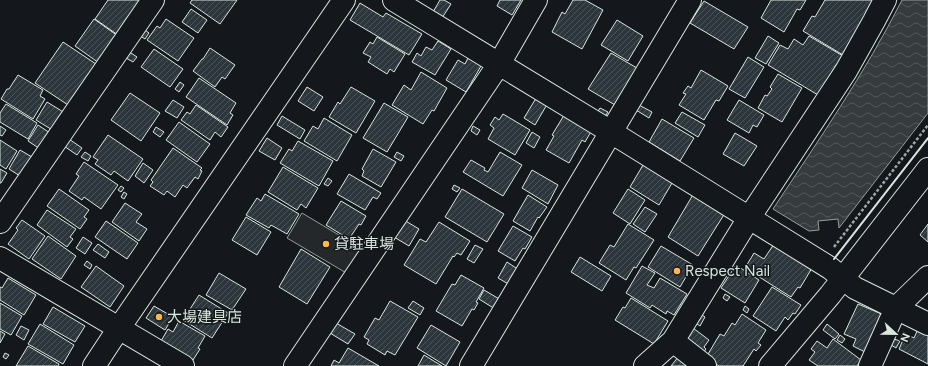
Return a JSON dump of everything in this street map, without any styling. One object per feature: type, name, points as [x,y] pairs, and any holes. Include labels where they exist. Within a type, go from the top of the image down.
[{"type":"street","points":[[0,222],[152,0]]},
{"type":"street","points":[[94,366],[344,0]]},
{"type":"street","points":[[394,0],[822,263],[855,288],[928,324]]},
{"type":"street","points":[[295,366],[499,64],[536,0]]},
{"type":"street","points":[[471,366],[690,0]]},
{"type":"street","points":[[645,366],[673,341],[749,218],[846,71],[885,0]]},
{"type":"street","points":[[770,366],[843,278],[928,169]]},
{"type":"street","points":[[0,258],[183,366]]},
{"type":"street","points":[[870,366],[896,308],[928,277]]},
{"type":"street","points":[[673,341],[705,366]]},
{"type":"path","points":[[822,263],[928,125]]},
{"type":"shaded area","name":"貸駐車場","points":[[302,213],[364,250],[348,274],[287,238]]},
{"type":"water","points":[[902,0],[928,0],[928,113],[839,228],[838,219],[818,221],[819,230],[809,231],[773,209],[857,80]]},
{"type":"building","points":[[108,0],[141,1],[118,35],[95,19]]},
{"type":"building","points":[[192,0],[237,0],[220,24],[190,3]]},
{"type":"building","points":[[440,0],[444,0],[451,4],[442,18],[433,12]]},
{"type":"building","points":[[500,0],[521,0],[512,15],[497,6]]},
{"type":"building","points":[[573,0],[585,0],[603,10],[582,49],[552,32],[562,12],[565,14]]},
{"type":"building","points":[[771,0],[806,0],[800,10],[797,9],[784,32],[761,18]]},
{"type":"building","points":[[825,0],[876,0],[843,55],[803,31],[812,16],[815,17]]},
{"type":"building","points":[[704,1],[748,27],[734,49],[690,23]]},
{"type":"building","points":[[360,3],[383,17],[386,13],[422,34],[409,55],[350,20]]},
{"type":"building","points":[[191,9],[207,20],[198,33],[182,22]]},
{"type":"building","points":[[94,19],[118,36],[99,63],[75,46]]},
{"type":"building","points":[[166,19],[194,38],[178,61],[147,40],[157,26],[160,28]]},
{"type":"building","points":[[617,20],[643,36],[628,61],[601,45]]},
{"type":"building","points":[[141,27],[149,33],[145,39],[136,33]]},
{"type":"building","points":[[768,36],[779,43],[766,64],[755,58]]},
{"type":"building","points":[[809,36],[843,56],[818,95],[768,65],[780,45],[788,49],[794,39],[803,45]]},
{"type":"building","points":[[377,37],[405,54],[394,72],[390,69],[387,74],[368,62],[371,57],[363,53],[370,42],[373,44]]},
{"type":"building","points":[[438,41],[451,49],[435,75],[412,62],[417,53],[421,56],[426,47],[432,50]]},
{"type":"building","points":[[63,42],[96,64],[68,105],[35,83]]},
{"type":"building","points":[[210,48],[235,65],[225,79],[222,77],[215,87],[193,71]]},
{"type":"building","points":[[125,49],[137,57],[133,62],[121,55]]},
{"type":"building","points":[[154,49],[183,69],[170,87],[141,67]]},
{"type":"building","points":[[611,53],[637,68],[615,105],[588,89]]},
{"type":"building","points":[[748,57],[764,67],[745,98],[729,89]]},
{"type":"building","points":[[468,58],[481,66],[466,92],[446,80],[458,60],[465,64]]},
{"type":"building","points":[[701,70],[728,86],[719,101],[716,100],[704,120],[679,105],[686,94],[683,93],[688,86],[691,88]]},
{"type":"building","points":[[421,72],[447,88],[434,111],[432,110],[423,124],[392,105],[404,85],[411,90]]},
{"type":"building","points":[[778,74],[802,88],[782,122],[758,108],[765,95],[767,96],[772,89],[770,87]]},
{"type":"building","points":[[18,75],[43,90],[40,96],[45,99],[33,119],[1,99]]},
{"type":"building","points":[[199,78],[236,103],[230,113],[233,115],[227,125],[186,97]]},
{"type":"building","points":[[180,82],[184,85],[179,92],[175,89]]},
{"type":"building","points":[[307,87],[323,97],[314,111],[298,101]]},
{"type":"building","points":[[351,87],[375,101],[356,133],[329,117],[338,102],[340,104]]},
{"type":"building","points":[[130,93],[160,113],[141,141],[111,120]]},
{"type":"building","points":[[538,95],[549,101],[535,125],[524,118]]},
{"type":"building","points":[[173,100],[184,107],[177,118],[165,111]]},
{"type":"building","points":[[739,100],[764,115],[757,127],[753,125],[749,133],[727,120]]},
{"type":"building","points":[[47,102],[65,113],[54,131],[36,120]]},
{"type":"building","points":[[384,103],[408,117],[387,152],[363,138]]},
{"type":"building","points":[[6,104],[37,123],[28,139],[0,122],[0,113]]},
{"type":"building","points":[[196,105],[228,127],[221,137],[215,132],[210,140],[181,120],[187,112],[190,114]]},
{"type":"building","points":[[639,105],[652,112],[649,118],[636,110]]},
{"type":"building","points":[[600,108],[608,112],[604,118],[597,113]]},
{"type":"building","points":[[566,112],[593,128],[585,142],[582,140],[569,163],[546,150],[554,136],[552,135]]},
{"type":"building","points":[[682,112],[705,125],[698,137],[675,123]]},
{"type":"building","points":[[503,114],[530,130],[515,155],[488,139],[494,128],[490,125],[495,117],[499,120]]},
{"type":"building","points":[[282,116],[305,130],[300,139],[277,125]]},
{"type":"building","points":[[324,118],[352,135],[337,161],[304,141],[313,126],[318,129]]},
{"type":"building","points":[[662,119],[694,138],[680,161],[649,142]]},
{"type":"building","points":[[179,122],[210,144],[197,162],[166,140]]},
{"type":"building","points":[[38,125],[50,133],[40,149],[28,141]]},
{"type":"building","points":[[0,126],[6,130],[2,136],[0,135]]},
{"type":"building","points":[[473,126],[480,130],[477,135],[471,131]]},
{"type":"building","points":[[156,127],[164,132],[160,137],[153,132]]},
{"type":"building","points":[[532,132],[540,137],[534,148],[526,143]]},
{"type":"building","points":[[735,133],[757,146],[744,166],[723,154]]},
{"type":"building","points":[[108,135],[143,159],[128,181],[114,171],[111,175],[95,164],[98,160],[93,157]]},
{"type":"building","points":[[66,137],[82,148],[77,155],[61,144]]},
{"type":"building","points":[[267,138],[282,148],[275,160],[259,151]]},
{"type":"building","points":[[0,140],[17,151],[6,169],[0,165]]},
{"type":"building","points":[[298,141],[333,161],[319,186],[280,163],[289,149],[292,151]]},
{"type":"building","points":[[173,148],[202,168],[198,179],[195,177],[187,188],[183,185],[175,197],[167,191],[164,195],[150,186],[153,182],[151,180]]},
{"type":"building","points":[[373,149],[396,162],[381,187],[362,176],[364,171],[362,169]]},
{"type":"building","points":[[20,150],[32,157],[20,176],[9,169]]},
{"type":"building","points":[[85,152],[91,156],[88,161],[81,157]]},
{"type":"building","points":[[397,152],[404,156],[401,161],[394,157]]},
{"type":"building","points":[[500,152],[522,165],[503,196],[463,172],[471,160],[485,168],[484,170],[488,172]]},
{"type":"building","points":[[646,160],[675,178],[659,205],[630,187]]},
{"type":"building","points":[[84,162],[118,185],[101,209],[84,197],[82,200],[69,191],[79,176],[76,174]]},
{"type":"building","points":[[143,163],[153,170],[144,183],[135,176]]},
{"type":"building","points":[[283,167],[318,188],[306,208],[301,204],[297,210],[268,192]]},
{"type":"building","points":[[0,169],[7,173],[1,183],[0,183]]},
{"type":"building","points":[[532,170],[558,185],[548,204],[522,188]]},
{"type":"building","points":[[349,174],[381,193],[377,199],[373,197],[365,210],[337,194]]},
{"type":"building","points":[[328,178],[332,181],[328,186],[324,184]]},
{"type":"building","points":[[454,185],[460,188],[457,192],[452,189]]},
{"type":"building","points":[[121,186],[124,188],[121,192],[118,190]]},
{"type":"building","points":[[59,189],[89,210],[84,217],[87,219],[80,229],[47,206]]},
{"type":"building","points":[[462,189],[504,214],[487,242],[445,217]]},
{"type":"building","points":[[628,189],[645,200],[630,224],[613,213]]},
{"type":"building","points":[[124,192],[127,194],[124,199],[121,197]]},
{"type":"building","points":[[694,193],[725,213],[698,256],[668,237]]},
{"type":"building","points":[[265,194],[299,214],[287,234],[271,225],[269,228],[246,215],[257,198],[261,201]]},
{"type":"building","points":[[528,195],[547,207],[539,218],[538,217],[530,231],[513,221]]},
{"type":"building","points":[[341,201],[366,216],[361,225],[359,224],[349,239],[326,225]]},
{"type":"building","points":[[125,203],[142,214],[136,222],[147,229],[139,241],[112,222]]},
{"type":"building","points":[[645,207],[657,214],[645,232],[633,224]]},
{"type":"building","points":[[47,210],[76,229],[70,237],[73,239],[67,247],[37,225]]},
{"type":"building","points":[[246,217],[271,232],[257,255],[232,240]]},
{"type":"building","points":[[22,220],[45,236],[29,259],[8,244],[18,230],[16,228]]},
{"type":"building","points":[[404,220],[419,229],[409,246],[394,237]]},
{"type":"building","points":[[106,221],[138,243],[127,259],[95,237]]},
{"type":"building","points":[[439,222],[470,241],[461,255],[457,253],[454,257],[453,256],[436,284],[404,265],[420,239],[426,242]]},
{"type":"building","points":[[628,224],[654,240],[636,268],[634,267],[626,280],[599,263],[610,245],[614,247]]},
{"type":"building","points":[[928,224],[928,242],[920,235]]},
{"type":"building","points":[[513,226],[532,237],[525,249],[523,248],[515,261],[498,251]]},
{"type":"building","points":[[48,236],[76,256],[61,279],[32,259]]},
{"type":"building","points":[[83,237],[92,243],[85,254],[76,248]]},
{"type":"building","points":[[98,244],[109,252],[105,258],[93,250]]},
{"type":"building","points":[[774,244],[812,268],[800,288],[798,287],[791,297],[745,268],[754,253],[764,259]]},
{"type":"building","points":[[475,245],[483,249],[474,263],[467,259]]},
{"type":"building","points":[[661,246],[693,265],[680,287],[648,267]]},
{"type":"building","points":[[301,249],[330,267],[307,304],[279,287]]},
{"type":"building","points":[[580,257],[611,276],[602,291],[571,272]]},
{"type":"building","points":[[87,261],[92,265],[90,269],[84,265]]},
{"type":"building","points":[[507,262],[519,270],[510,285],[498,278]]},
{"type":"building","points":[[736,265],[759,280],[745,303],[721,288]]},
{"type":"building","points":[[96,266],[124,286],[110,307],[81,287]]},
{"type":"building","points":[[642,266],[655,273],[647,285],[654,288],[660,278],[687,294],[674,315],[667,311],[666,314],[652,305],[650,308],[626,293]]},
{"type":"building","points":[[219,273],[246,289],[232,310],[206,295]]},
{"type":"building","points":[[461,275],[484,288],[476,302],[478,303],[474,310],[472,309],[462,326],[436,311],[452,284],[455,285]]},
{"type":"building","points":[[8,278],[36,295],[24,315],[0,300],[0,287],[2,288]]},
{"type":"building","points":[[772,287],[801,305],[795,314],[793,313],[788,320],[785,317],[776,331],[753,316]]},
{"type":"building","points":[[484,290],[501,300],[495,309],[479,299]]},
{"type":"building","points":[[725,294],[730,297],[727,301],[723,298]]},
{"type":"building","points":[[199,295],[228,313],[212,338],[183,320]]},
{"type":"building","points":[[631,298],[668,321],[654,344],[615,320]]},
{"type":"building","points":[[390,301],[418,317],[395,355],[387,351],[385,355],[367,344],[369,340],[364,337],[375,318],[379,320]]},
{"type":"building","points":[[413,301],[424,308],[420,315],[408,308]]},
{"type":"building","points":[[0,303],[22,316],[11,335],[0,329]]},
{"type":"building","points":[[858,304],[884,315],[867,353],[853,346],[856,339],[844,334]]},
{"type":"building","name":"大場建具店","points":[[154,306],[173,317],[165,330],[146,318]]},
{"type":"building","points":[[745,306],[749,309],[747,313],[743,310]]},
{"type":"building","points":[[53,307],[85,326],[75,342],[43,324]]},
{"type":"building","points":[[699,313],[705,317],[700,326],[693,321]]},
{"type":"building","points":[[742,314],[766,330],[758,343],[761,345],[756,351],[754,349],[743,366],[719,366],[709,360],[711,356],[708,354],[720,334],[724,336],[732,323],[735,325]]},
{"type":"building","points":[[179,321],[205,336],[198,348],[200,349],[193,360],[161,341],[168,329],[173,332]]},
{"type":"building","points":[[336,323],[355,334],[348,344],[330,333]]},
{"type":"building","points":[[40,324],[74,345],[63,364],[28,344]]},
{"type":"building","points":[[827,324],[839,334],[835,339],[823,330]]},
{"type":"building","points":[[431,325],[460,342],[446,366],[417,348]]},
{"type":"building","points":[[21,326],[29,330],[24,340],[16,335]]},
{"type":"building","points":[[693,328],[709,340],[704,347],[706,349],[701,355],[683,341]]},
{"type":"building","points":[[918,329],[928,334],[928,364],[899,349],[903,340],[900,339],[903,332],[914,338]]},
{"type":"building","points":[[0,331],[5,334],[0,343]]},
{"type":"building","points":[[840,335],[845,339],[842,343],[837,340]]},
{"type":"building","points":[[833,339],[861,360],[857,366],[818,366],[809,360],[815,352],[811,349],[817,341],[827,348]]},
{"type":"building","points":[[894,339],[900,341],[896,348],[891,345]]},
{"type":"building","points":[[28,346],[59,364],[58,366],[16,366]]},
{"type":"building","points":[[348,348],[379,366],[331,366],[334,360],[339,363]]},
{"type":"building","points":[[5,353],[9,355],[6,359],[3,357]]},
{"type":"building","points":[[424,355],[442,366],[418,366]]},
{"type":"building","points":[[679,356],[692,366],[671,366]]},
{"type":"wall","points":[[834,259],[928,138]]},
{"type":"place","name":"貸駐車場","points":[[326,244]]},
{"type":"place","name":"Respect Nail","points":[[677,271]]},
{"type":"place","name":"大場建具店","points":[[159,317]]}]
